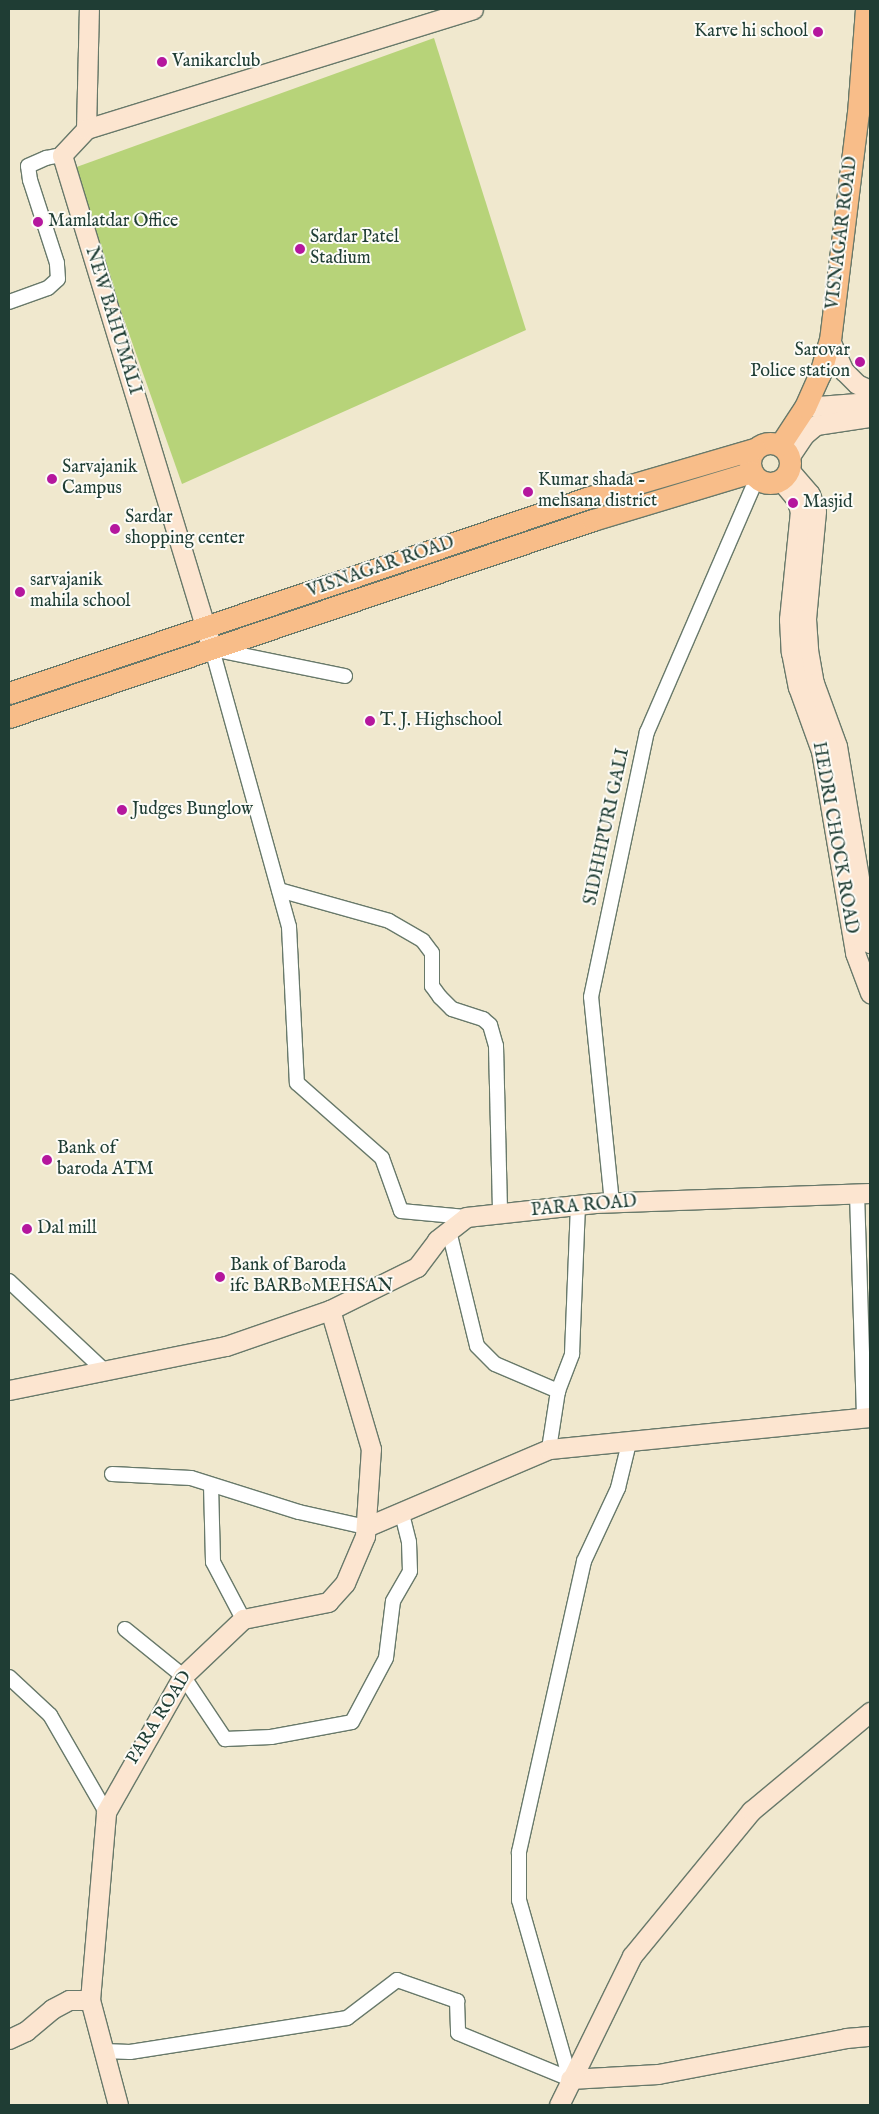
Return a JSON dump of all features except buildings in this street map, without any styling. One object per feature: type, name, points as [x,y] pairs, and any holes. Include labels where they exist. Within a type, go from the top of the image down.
[{"type":"main road","name":"VISNAGAR ROAD","points":[[785,463],[805,407],[820,374],[830,340],[864,113],[866,9]]},
{"type":"main road","points":[[771,442],[785,463],[768,483],[754,475],[751,457],[755,449],[771,442]]},
{"type":"main road","name":"VISNAGAR ROAD","points":[[9,694],[587,498],[755,449]]},
{"type":"main road","name":"VISNAGAR ROAD","points":[[9,717],[593,520],[754,475]]},
{"type":"street","points":[[86,129],[89,9]]},
{"type":"street","points":[[9,302],[48,288],[58,279],[57,263],[30,180],[28,166],[46,158],[62,156],[86,129],[473,9]]},
{"type":"street","name":"NEW BAHUMALI","points":[[62,156],[204,628],[212,649]]},
{"type":"street","points":[[830,340],[844,371],[857,384],[870,390]]},
{"type":"street","points":[[805,407],[870,402]]},
{"type":"street","points":[[785,463],[804,435],[816,425],[870,417]]},
{"type":"street","name":"HEDRI CHOCK ROAD","points":[[785,463],[810,494],[816,511],[806,620],[808,650],[814,683],[839,755],[870,943]]},
{"type":"street","name":"HEDRI CHOCK ROAD","points":[[785,463],[793,494],[800,511],[789,619],[791,652],[798,687],[821,751],[855,953],[870,993]]},
{"type":"street","name":"SIDHHPURI GALI","points":[[612,1203],[591,997],[647,732],[754,475]]},
{"type":"street","points":[[345,676],[212,649],[288,927],[297,1083],[382,1158],[401,1211],[466,1217]]},
{"type":"street","points":[[278,890],[389,921],[423,941],[432,953],[432,986],[440,997],[452,1009],[484,1019],[490,1025],[496,1046],[500,1214]]},
{"type":"street","points":[[112,1474],[191,1478],[299,1512],[366,1526],[549,1449],[629,1443],[867,1418],[864,1193]]},
{"type":"street","name":"PARA ROAD","points":[[466,1217],[612,1203],[864,1193]]},
{"type":"street","points":[[549,1449],[558,1391],[572,1354],[578,1207]]},
{"type":"street","points":[[9,1390],[106,1372],[226,1346],[330,1310],[417,1267],[437,1240],[466,1217]]},
{"type":"street","points":[[449,1231],[477,1346],[495,1364],[558,1391]]},
{"type":"street","points":[[9,1281],[106,1372]]},
{"type":"street","points":[[211,1485],[213,1562],[243,1619],[328,1602],[345,1583],[366,1526],[371,1449],[330,1310]]},
{"type":"street","points":[[570,2079],[519,1900],[519,1852],[584,1561],[618,1488],[629,1443]]},
{"type":"street","points":[[125,1628],[183,1676],[225,1739],[271,1737],[352,1722],[386,1658],[393,1601],[410,1570],[409,1542],[401,1511]]},
{"type":"street","name":"PARA ROAD","points":[[118,2105],[90,2000],[106,1812],[183,1676],[243,1619]]},
{"type":"street","points":[[9,1677],[50,1715],[106,1812]]},
{"type":"street","points":[[559,2105],[570,2079],[632,1956],[751,1811],[870,1712]]},
{"type":"street","points":[[104,2051],[130,2052],[347,2018],[397,1980],[457,2001],[458,2033],[570,2079],[658,2074],[846,2038],[870,2036]]},
{"type":"street","points":[[9,2038],[26,2031],[69,2000],[90,2000]]},
{"type":"green space","name":"Sardar Patel Stadium","points":[[434,38],[526,330],[182,484],[71,169]]},
{"type":"place","name":"Karve hi school","points":[[818,32]]},
{"type":"place","name":"Vanikarclub","points":[[162,62]]},
{"type":"place","name":"Mamlatdar Office","points":[[38,222]]},
{"type":"place","name":"Sardar Patel Stadium","points":[[300,249]]},
{"type":"place","name":"Sarovar Police station","points":[[860,362]]},
{"type":"place","name":"Sarvajanik Campus","points":[[52,479]]},
{"type":"place","name":"Kumar shada - mehsana district","points":[[528,492]]},
{"type":"place","name":"Masjid","points":[[793,503]]},
{"type":"place","name":"Sardar shopping center","points":[[115,529]]},
{"type":"place","name":"sarvajanik mahila school","points":[[20,592]]},
{"type":"place","name":"T. J. Highschool","points":[[370,721]]},
{"type":"place","name":"Judges Bunglow","points":[[122,810]]},
{"type":"place","name":"Bank of baroda ATM","points":[[47,1160]]},
{"type":"place","name":"Dal mill","points":[[27,1229]]},
{"type":"place","name":"Bank of Baroda ifc BARB0MEHSAN","points":[[220,1277]]}]
